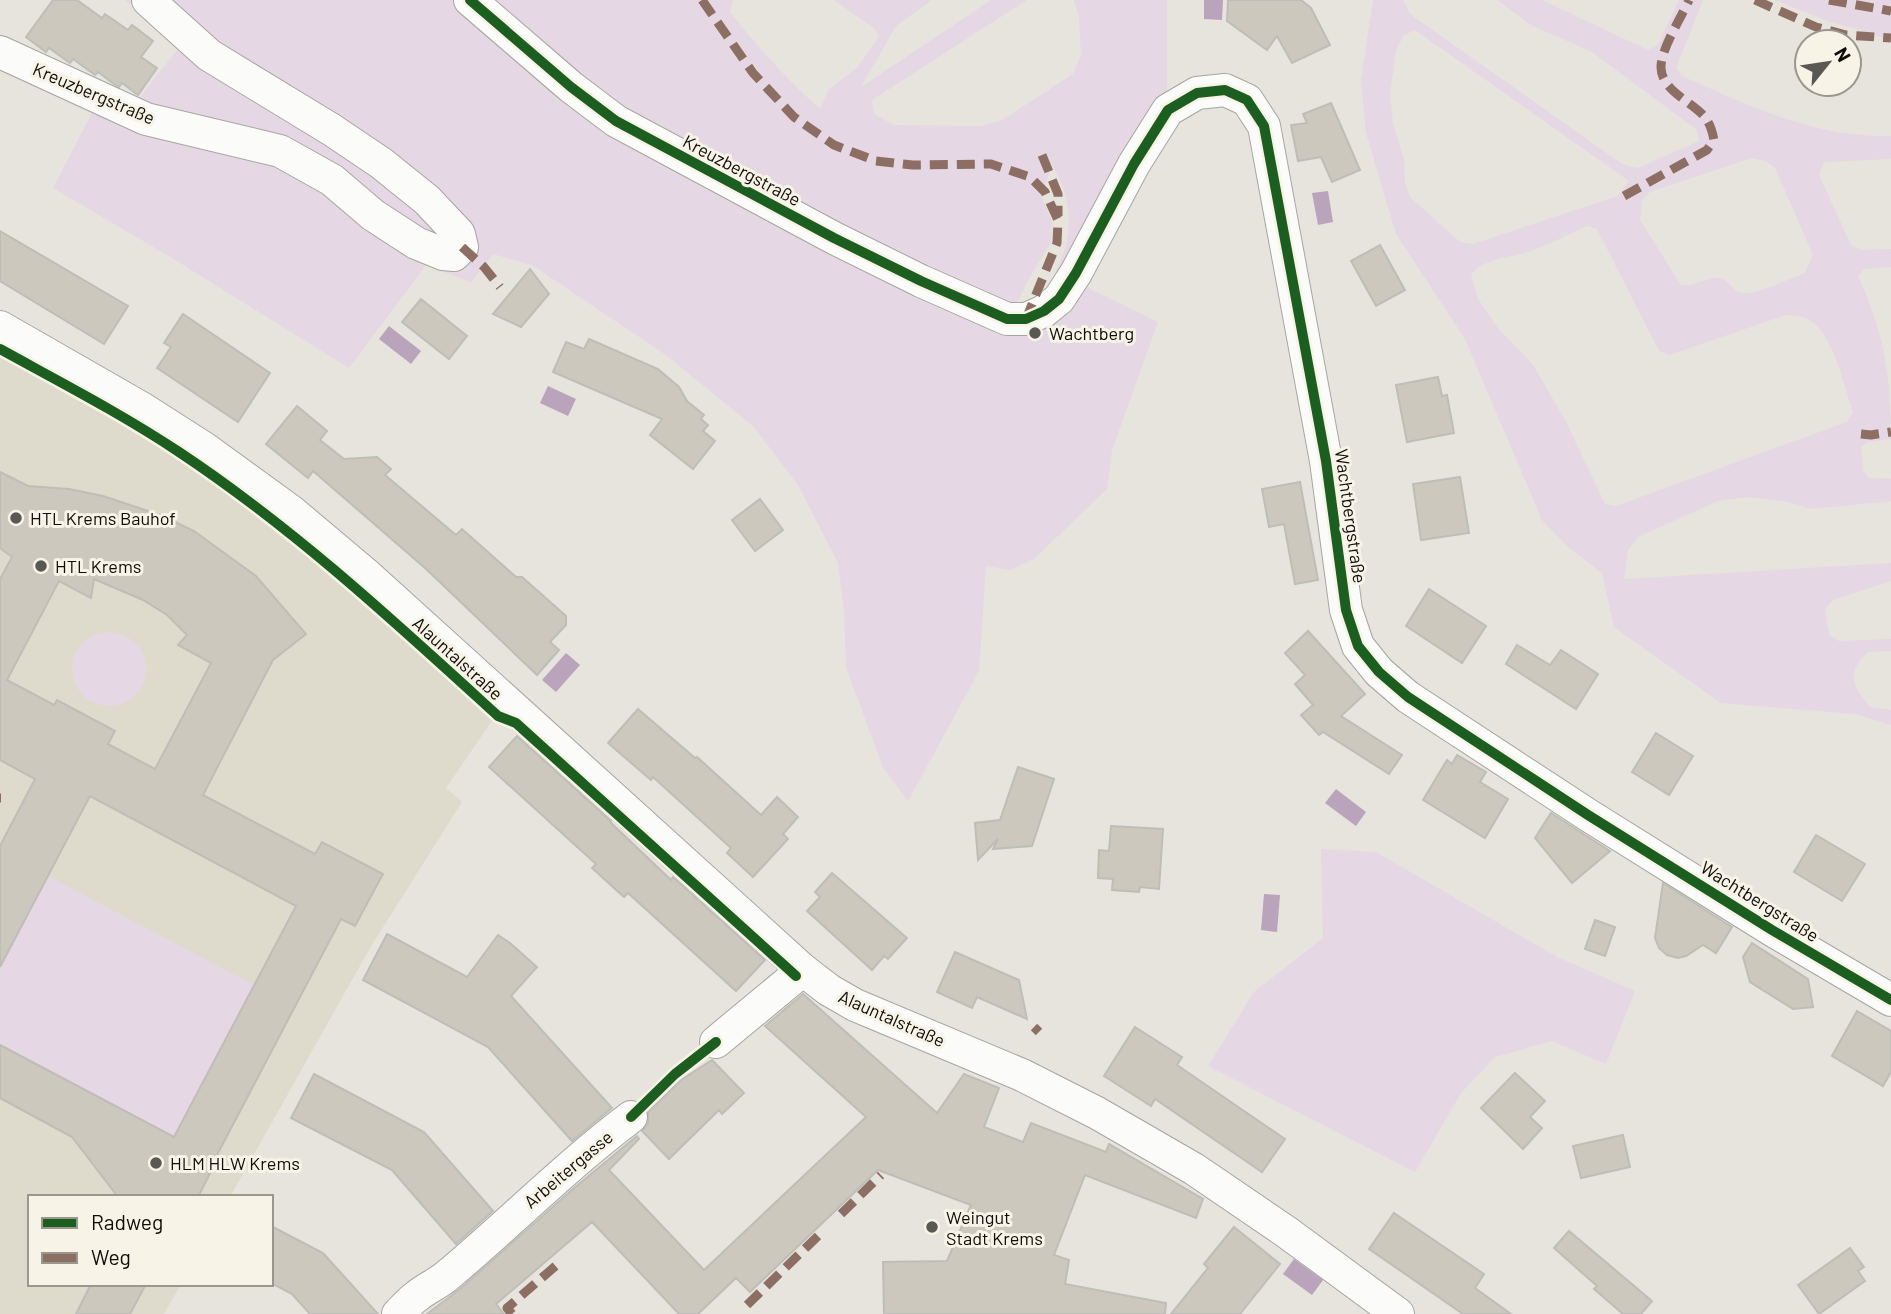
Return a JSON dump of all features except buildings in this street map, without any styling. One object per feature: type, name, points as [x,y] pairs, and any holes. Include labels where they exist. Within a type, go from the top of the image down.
[{"type":"street","name":"Kreuzbergstraße","points":[[0,52],[146,119],[280,151],[332,180],[373,215],[416,243],[443,254],[454,255],[462,247],[459,233],[409,185],[332,130],[209,55],[148,0]]},
{"type":"street","name":"Kreuzbergstraße","points":[[470,0],[571,87],[616,121],[738,189],[921,281],[1007,319],[1026,319]]},
{"type":"street","name":"Wachtbergstraße","points":[[1026,319],[1044,311],[1059,299],[1076,273],[1134,164],[1168,110],[1198,93],[1225,90],[1247,100],[1264,126],[1326,461],[1346,610],[1358,646],[1379,672],[1408,697],[1611,830],[1891,1000]]},
{"type":"street","name":"Alauntalstraße","points":[[0,327],[184,435],[292,512],[368,576],[803,970],[829,990],[855,1005],[999,1064],[1118,1126],[1236,1197],[1398,1314]]},
{"type":"street","points":[[716,1042],[803,970]]},
{"type":"street","name":"Arbeitergasse","points":[[398,1314],[418,1295],[446,1277],[591,1147],[631,1117]]},
{"type":"shaded area","points":[[125,0],[733,0],[730,12],[773,62],[820,109],[829,89],[857,68],[879,37],[875,29],[834,0],[932,0],[896,26],[861,87],[991,0],[1027,0],[872,100],[874,114],[894,125],[982,126],[1002,120],[1073,74],[1081,55],[1079,16],[1074,0],[1167,0],[1167,91],[1051,287],[1066,245],[1069,224],[1065,193],[1052,165],[1041,196],[1052,221],[1051,242],[1016,306],[1007,310],[545,85],[586,119],[646,151],[667,167],[1005,325],[1082,285],[1158,322],[1112,450],[1107,489],[1035,558],[1011,570],[986,566],[979,671],[908,801],[883,767],[846,667],[844,609],[838,563],[798,485],[753,426],[666,355],[532,265],[493,254],[471,282],[426,265],[349,368],[53,188],[94,109],[120,122],[182,44]]},
{"type":"shaded area","points":[[1204,0],[1223,0],[1222,20],[1204,19]]},
{"type":"shaded area","points":[[1373,0],[1403,0],[1410,14],[1622,164],[1638,168],[1699,141],[1697,130],[1592,52],[1531,25],[1497,0],[1542,0],[1648,50],[1658,45],[1679,0],[1703,0],[1676,68],[1682,76],[1758,109],[1810,126],[1836,132],[1891,136],[1891,159],[1824,162],[1819,175],[1851,245],[1861,250],[1891,249],[1891,267],[1864,269],[1858,276],[1880,336],[1891,416],[1891,439],[1868,442],[1861,447],[1863,471],[1869,478],[1891,479],[1891,501],[1812,509],[1783,501],[1748,497],[1718,501],[1638,537],[1628,550],[1624,579],[1891,563],[1891,581],[1833,600],[1825,609],[1829,635],[1839,641],[1891,639],[1891,651],[1868,652],[1861,659],[1856,666],[1854,679],[1859,692],[1870,707],[1891,710],[1891,725],[1856,714],[1721,703],[1614,627],[1602,573],[1569,548],[1542,520],[1465,339],[1396,234],[1366,133],[1361,80]],"holes":[[[1415,30],[1629,181],[1618,196],[1473,244],[1460,242],[1410,197],[1405,183],[1404,159],[1393,124],[1390,94],[1396,50],[1404,35]],[[1752,158],[1766,161],[1775,168],[1813,255],[1805,273],[1747,293],[1738,292],[1719,278],[1681,285],[1640,220],[1642,200],[1650,192]],[[1587,226],[1597,229],[1659,351],[1669,355],[1786,315],[1808,319],[1825,336],[1831,348],[1853,412],[1847,422],[1616,506],[1605,504],[1565,420],[1533,365],[1497,327],[1478,299],[1471,275],[1491,261],[1531,251]]]},
{"type":"shaded area","points":[[1775,0],[1891,0],[1891,42],[1863,31],[1863,28],[1833,23]]},
{"type":"shaded area","points":[[1328,191],[1333,222],[1318,225],[1312,193]]},
{"type":"shaded area","points":[[389,326],[421,351],[411,364],[379,339]]},
{"type":"shaded area","points":[[0,354],[126,423],[273,524],[370,605],[494,718],[446,788],[462,802],[370,948],[231,1195],[28,1195],[28,1286],[180,1286],[164,1314],[0,1314]]},
{"type":"shaded area","points":[[548,386],[576,399],[568,416],[540,403]]},
{"type":"shaded area","points":[[102,632],[116,632],[130,638],[140,648],[146,669],[144,683],[130,700],[116,706],[102,706],[88,700],[78,690],[72,676],[72,662],[78,648],[88,638]]},
{"type":"shaded area","points":[[566,653],[580,665],[556,692],[542,680]]},
{"type":"shaded area","points":[[1336,789],[1366,812],[1356,826],[1325,803]]},
{"type":"shaded area","points":[[1321,849],[1376,852],[1557,957],[1635,991],[1606,1064],[1552,1041],[1495,1057],[1461,1093],[1415,1172],[1208,1066],[1254,992],[1323,938]]},
{"type":"shaded area","points":[[48,876],[254,985],[174,1137],[0,1045],[0,967]]},
{"type":"shaded area","points":[[1264,894],[1280,895],[1277,932],[1261,930]]},
{"type":"shaded area","points":[[1294,1259],[1323,1280],[1312,1295],[1283,1274]]},
{"type":"marked path","points":[[702,0],[753,73],[794,117],[834,145],[876,161],[913,165],[991,164],[1030,177],[1045,192],[1058,220],[1057,243],[1026,319]]},
{"type":"marked path","points":[[1624,196],[1707,150],[1714,140],[1705,118],[1670,88],[1662,74],[1662,58],[1689,0]]},
{"type":"marked path","points":[[1755,0],[1816,27],[1846,35],[1891,38]]},
{"type":"marked path","points":[[1829,0],[1891,11]]},
{"type":"marked path","points":[[1042,155],[1058,194],[1058,216]]},
{"type":"marked path","points":[[462,247],[484,267],[500,287]]},
{"type":"marked path","points":[[1861,434],[1891,432]]},
{"type":"marked path","points":[[1034,1027],[1039,1032]]},
{"type":"marked path","points":[[841,1214],[881,1175]]},
{"type":"marked path","points":[[747,1305],[818,1236]]},
{"type":"marked path","points":[[512,1314],[507,1308],[559,1263]]},
{"type":"cycle path","points":[[470,0],[571,87],[616,121],[834,238],[1007,319],[1026,319],[1044,311],[1059,299],[1076,273],[1134,164],[1168,110],[1197,93],[1225,90],[1247,100],[1264,126],[1326,461],[1346,610],[1358,646],[1379,672],[1408,697],[1588,815],[1772,930],[1891,1000]]},
{"type":"cycle path","points":[[0,349],[179,452],[304,545],[498,716],[516,723],[796,976]]},
{"type":"cycle path","points":[[631,1117],[675,1074],[716,1042]]},
{"type":"place","name":"Wachtberg","points":[[1035,333]]},
{"type":"place","name":"HTL Krems Bauhof","points":[[16,518]]},
{"type":"place","name":"HTL Krems","points":[[41,566]]},
{"type":"place","name":"HLM HLW Krems","points":[[156,1163]]},
{"type":"place","name":"Weingut Stadt Krems","points":[[932,1227]]}]
